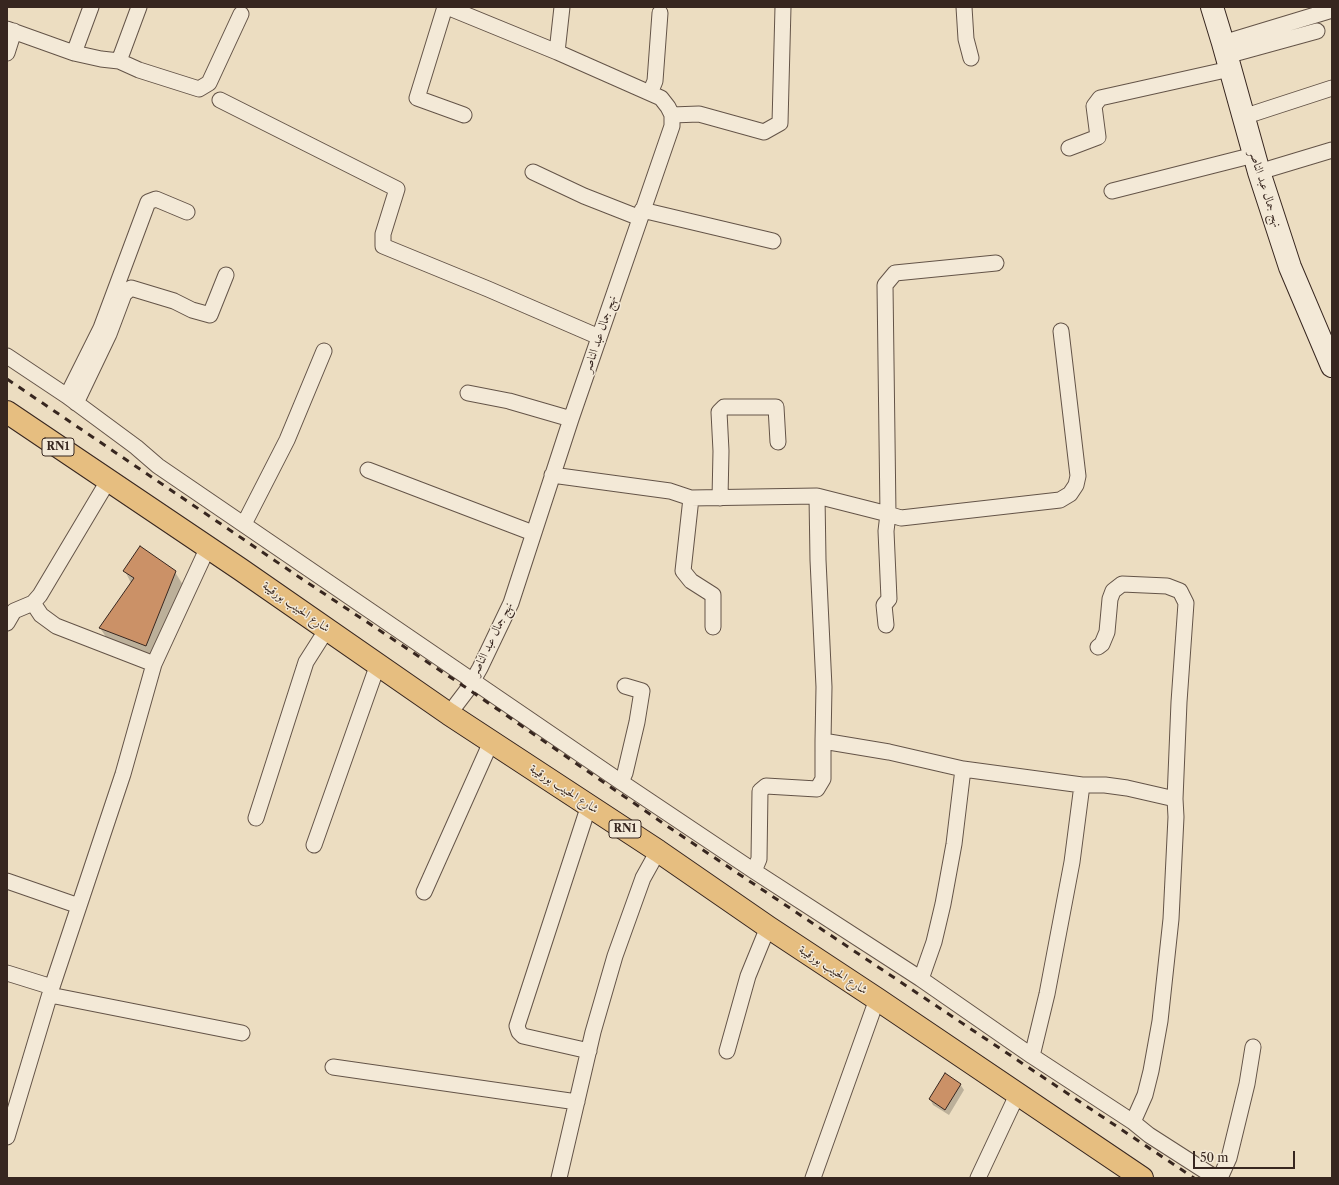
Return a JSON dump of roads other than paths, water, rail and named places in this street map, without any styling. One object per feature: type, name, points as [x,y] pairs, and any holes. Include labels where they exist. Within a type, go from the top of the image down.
[{"type":"main road","name":"شارع الحبيب بورقيبة","points":[[7,412],[208,547],[449,714],[658,851],[768,927],[1142,1178]]},
{"type":"street","points":[[74,53],[91,7]]},
{"type":"street","points":[[119,61],[140,7]]},
{"type":"street","points":[[464,114],[417,98],[446,7],[557,52],[661,98],[672,115],[699,114],[764,132],[780,123],[783,7]]},
{"type":"street","points":[[557,52],[562,7]]},
{"type":"street","points":[[964,7],[966,39],[971,58]]},
{"type":"street","name":"نهج جمال عبد الناصر","points":[[1212,7],[1256,164],[1290,267],[1332,366]]},
{"type":"street","points":[[1226,56],[1332,10]]},
{"type":"street","points":[[650,93],[655,81],[660,13]]},
{"type":"street","points":[[7,53],[10,30],[74,53],[119,61],[139,70],[199,89],[209,83],[241,14]]},
{"type":"street","points":[[1069,148],[1098,137],[1094,106],[1100,98],[1226,56],[1317,31]]},
{"type":"street","points":[[1243,117],[1332,88]]},
{"type":"street","points":[[220,100],[397,189],[382,234],[383,246],[599,337]]},
{"type":"street","name":"نهج جمال عبد الناصر","points":[[449,714],[480,668],[511,603],[552,474],[672,126],[672,115]]},
{"type":"street","points":[[1112,191],[1332,150]]},
{"type":"street","points":[[533,172],[584,196],[641,214],[773,241]]},
{"type":"street","points":[[71,399],[101,328],[148,202],[156,199],[187,212]]},
{"type":"street","points":[[886,625],[884,605],[889,598],[886,531],[888,514],[885,284],[895,273],[996,263]]},
{"type":"street","points":[[71,399],[109,334],[124,294],[131,288],[174,301],[192,310],[210,315],[226,275]]},
{"type":"street","points":[[552,474],[670,491],[691,498],[817,496],[902,518],[1060,500],[1070,494],[1076,486],[1078,476],[1061,331]]},
{"type":"street","points":[[244,524],[287,440],[324,351]]},
{"type":"street","points":[[7,356],[71,399],[158,466],[621,782],[754,871],[921,979],[1155,1139],[1216,1178]]},
{"type":"street","points":[[468,393],[509,401],[571,419]]},
{"type":"street","points":[[720,498],[719,412],[724,406],[776,408],[778,442]]},
{"type":"street","points":[[368,470],[533,533]]},
{"type":"street","points":[[7,623],[14,611],[33,603],[40,595],[108,481]]},
{"type":"street","points":[[754,871],[759,859],[760,791],[766,786],[817,789],[823,779],[824,687],[818,560],[817,496]]},
{"type":"street","points":[[691,498],[683,571],[691,581],[713,595],[713,627]]},
{"type":"street","points":[[7,1138],[51,991],[123,774],[154,664],[208,547]]},
{"type":"street","points":[[1098,647],[1102,644],[1107,632],[1110,599],[1113,591],[1122,584],[1167,586],[1180,591],[1186,603],[1179,702],[1176,816],[1171,919],[1160,1021],[1151,1071],[1145,1095],[1132,1122]]},
{"type":"street","points":[[33,603],[41,615],[56,626],[154,664]]},
{"type":"street","points":[[256,818],[306,662],[327,629]]},
{"type":"street","points":[[314,845],[378,664]]},
{"type":"street","points":[[621,782],[642,691],[625,686]]},
{"type":"street","points":[[823,741],[889,752],[963,769],[1082,785],[1105,785],[1127,788],[1176,799]]},
{"type":"street","points":[[424,892],[491,742]]},
{"type":"street","points":[[921,979],[934,942],[943,904],[954,844],[963,769]]},
{"type":"street","points":[[1032,1056],[1047,994],[1072,862],[1082,785]]},
{"type":"street","points":[[589,805],[516,1026],[523,1036],[589,1051]]},
{"type":"street","points":[[559,1178],[589,1051],[615,956],[643,878],[658,851]]},
{"type":"street","points":[[7,881],[79,906]]},
{"type":"street","points":[[727,1051],[748,976],[768,927]]},
{"type":"street","points":[[7,973],[51,991],[242,1033]]},
{"type":"street","points":[[813,1178],[877,999]]},
{"type":"street","points":[[1220,1178],[1228,1158],[1246,1084],[1252,1047]]},
{"type":"street","points":[[333,1067],[577,1102]]},
{"type":"street","points":[[978,1178],[1017,1095]]},
{"type":"railway","points":[[7,379],[302,579],[468,689],[673,830],[1194,1178]]}]
